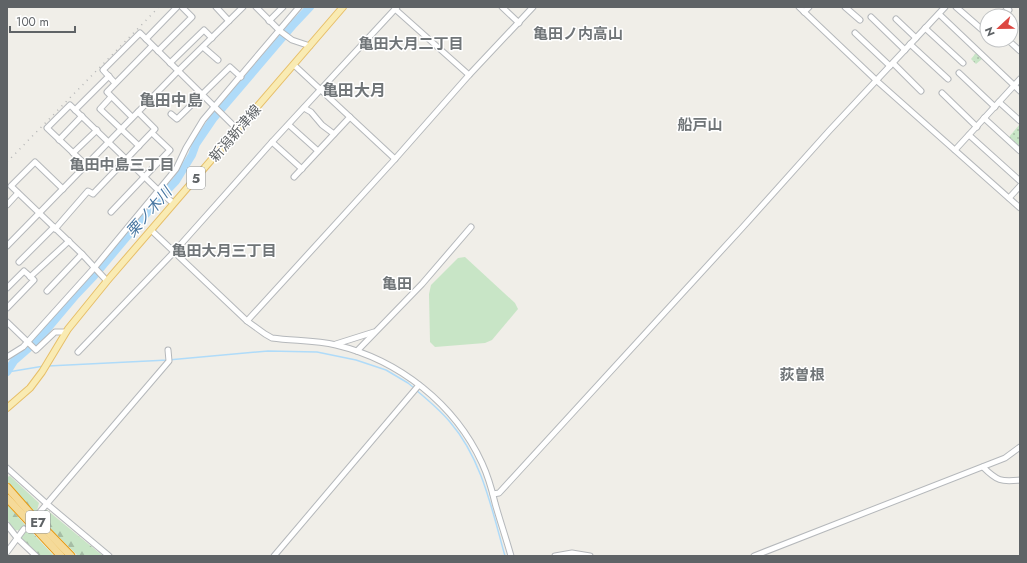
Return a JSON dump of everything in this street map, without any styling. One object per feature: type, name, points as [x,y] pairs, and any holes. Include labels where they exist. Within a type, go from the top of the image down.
[{"type":"highway","name":"E7","points":[[7,487],[71,556]]},
{"type":"highway","name":"E7","points":[[7,498],[61,556]]},
{"type":"main road","name":"新潟新津線","points":[[7,408],[30,388],[54,354],[66,332],[107,281],[343,7]]},
{"type":"street","points":[[146,39],[177,7]]},
{"type":"street","points":[[158,51],[192,17],[182,7]]},
{"type":"street","points":[[216,7],[229,20]]},
{"type":"street","points":[[7,246],[86,166],[121,128],[243,7]]},
{"type":"street","points":[[256,7],[269,21],[292,40],[310,46]]},
{"type":"street","points":[[269,21],[283,7]]},
{"type":"street","points":[[7,357],[27,342],[95,267],[176,169],[203,120],[300,7]]},
{"type":"street","points":[[502,7],[519,23]]},
{"type":"street","points":[[247,321],[395,159],[469,75],[533,7]]},
{"type":"street","points":[[799,7],[877,81],[1020,208]]},
{"type":"street","points":[[804,12],[809,7]]},
{"type":"street","points":[[845,7],[860,20]]},
{"type":"street","points":[[493,494],[499,493],[737,234],[829,131],[945,7]]},
{"type":"street","points":[[956,7],[979,27]]},
{"type":"street","points":[[78,352],[174,252],[272,142],[396,8],[469,75]]},
{"type":"street","points":[[939,14],[1020,91]]},
{"type":"street","points":[[871,17],[905,50]]},
{"type":"street","points":[[896,19],[916,38]]},
{"type":"street","points":[[925,28],[963,63]]},
{"type":"street","points":[[170,63],[204,30],[212,38]]},
{"type":"street","points":[[115,83],[103,70],[140,33],[238,130]]},
{"type":"street","points":[[855,33],[921,91]]},
{"type":"street","points":[[910,44],[948,79]]},
{"type":"street","points":[[132,117],[106,92],[152,46]]},
{"type":"street","points":[[203,47],[218,60]]},
{"type":"street","points":[[294,65],[395,159]]},
{"type":"street","points":[[171,114],[177,119],[230,67],[241,77]]},
{"type":"street","points":[[959,73],[995,107]]},
{"type":"street","points":[[75,110],[109,76]]},
{"type":"street","points":[[955,150],[1020,79]]},
{"type":"street","points":[[942,93],[977,127]]},
{"type":"street","points":[[111,97],[100,108],[139,146]]},
{"type":"street","points":[[999,102],[1020,121]]},
{"type":"street","points":[[86,166],[47,128],[70,105],[126,160],[174,204]]},
{"type":"street","points":[[304,108],[311,112],[322,125],[334,134]]},
{"type":"street","points":[[19,262],[55,228],[88,190],[93,194],[152,133],[155,129],[138,112]]},
{"type":"street","points":[[59,140],[82,116]]},
{"type":"street","points":[[294,177],[350,117]]},
{"type":"street","points":[[984,118],[1020,151]]},
{"type":"street","points":[[289,125],[318,151]]},
{"type":"street","points":[[73,153],[97,130]]},
{"type":"street","points":[[111,212],[170,150],[152,133]]},
{"type":"street","points":[[969,135],[1020,181]]},
{"type":"street","points":[[272,142],[302,169]]},
{"type":"street","points":[[63,189],[35,162],[11,186],[69,241],[107,281]]},
{"type":"street","points":[[1009,198],[1020,186]]},
{"type":"street","points":[[7,204],[18,193]]},
{"type":"street","points":[[357,351],[422,284],[471,227]]},
{"type":"street","points":[[151,230],[247,321],[272,338],[335,344],[357,351],[387,364],[419,386],[446,408],[473,444],[483,464],[511,556]]},
{"type":"street","points":[[30,277],[69,241]]},
{"type":"street","points":[[47,291],[82,254]]},
{"type":"street","points":[[7,288],[24,272],[34,280],[7,308]]},
{"type":"street","points":[[7,322],[36,350],[55,332],[66,332]]},
{"type":"street","points":[[335,344],[375,332]]},
{"type":"street","points":[[39,513],[169,361],[168,350]]},
{"type":"street","points":[[274,556],[419,386]]},
{"type":"street","points":[[754,556],[1005,458],[1020,447]]},
{"type":"street","points":[[983,467],[994,476],[1004,481],[1020,480]]},
{"type":"street","points":[[7,468],[109,556]]},
{"type":"street","points":[[7,525],[36,556]]},
{"type":"street","points":[[7,552],[24,529]]},
{"type":"street","points":[[554,556],[572,553],[590,556]]},
{"type":"green space","points":[[976,53],[982,59],[976,64],[971,59]]},
{"type":"green space","points":[[1020,124],[1020,147],[1009,137]]},
{"type":"green space","points":[[465,257],[515,303],[518,309],[492,340],[485,343],[435,347],[430,342],[429,294],[431,285],[458,258]]},
{"type":"green space","points":[[10,476],[39,503],[36,514],[7,481],[7,477]]},
{"type":"green space","points":[[7,504],[26,526],[20,533],[18,530],[13,531],[8,522]]},
{"type":"green space","points":[[44,510],[47,510],[103,556],[78,556],[38,516]]},
{"type":"green space","points":[[27,527],[54,556],[37,556],[24,543],[21,537]]},
{"type":"waterway","name":"栗ノ木川","points":[[7,372],[14,361],[38,340],[157,201],[176,181],[192,155],[196,144],[213,119],[310,7]]},
{"type":"waterway","points":[[48,366],[168,360],[268,351],[317,352],[356,360],[386,370],[414,388]]},
{"type":"waterway","points":[[8,372],[44,366]]},
{"type":"waterway","points":[[416,390],[434,405],[446,418],[461,436],[470,452],[485,486],[505,556]]},
{"type":"railway","points":[[7,162],[159,7]]},
{"type":"district","name":"亀田ノ内高山","points":[[578,34]]},
{"type":"district","name":"亀田大月二丁目","points":[[411,44]]},
{"type":"district","name":"亀田大月","points":[[354,90]]},
{"type":"district","name":"亀田中島","points":[[171,100]]},
{"type":"district","name":"船戸山","points":[[700,125]]},
{"type":"district","name":"亀田中島三丁目","points":[[122,165]]},
{"type":"district","name":"亀田大月三丁目","points":[[224,251]]},
{"type":"district","name":"亀田","points":[[397,284]]},
{"type":"district","name":"荻曽根","points":[[802,375]]}]
